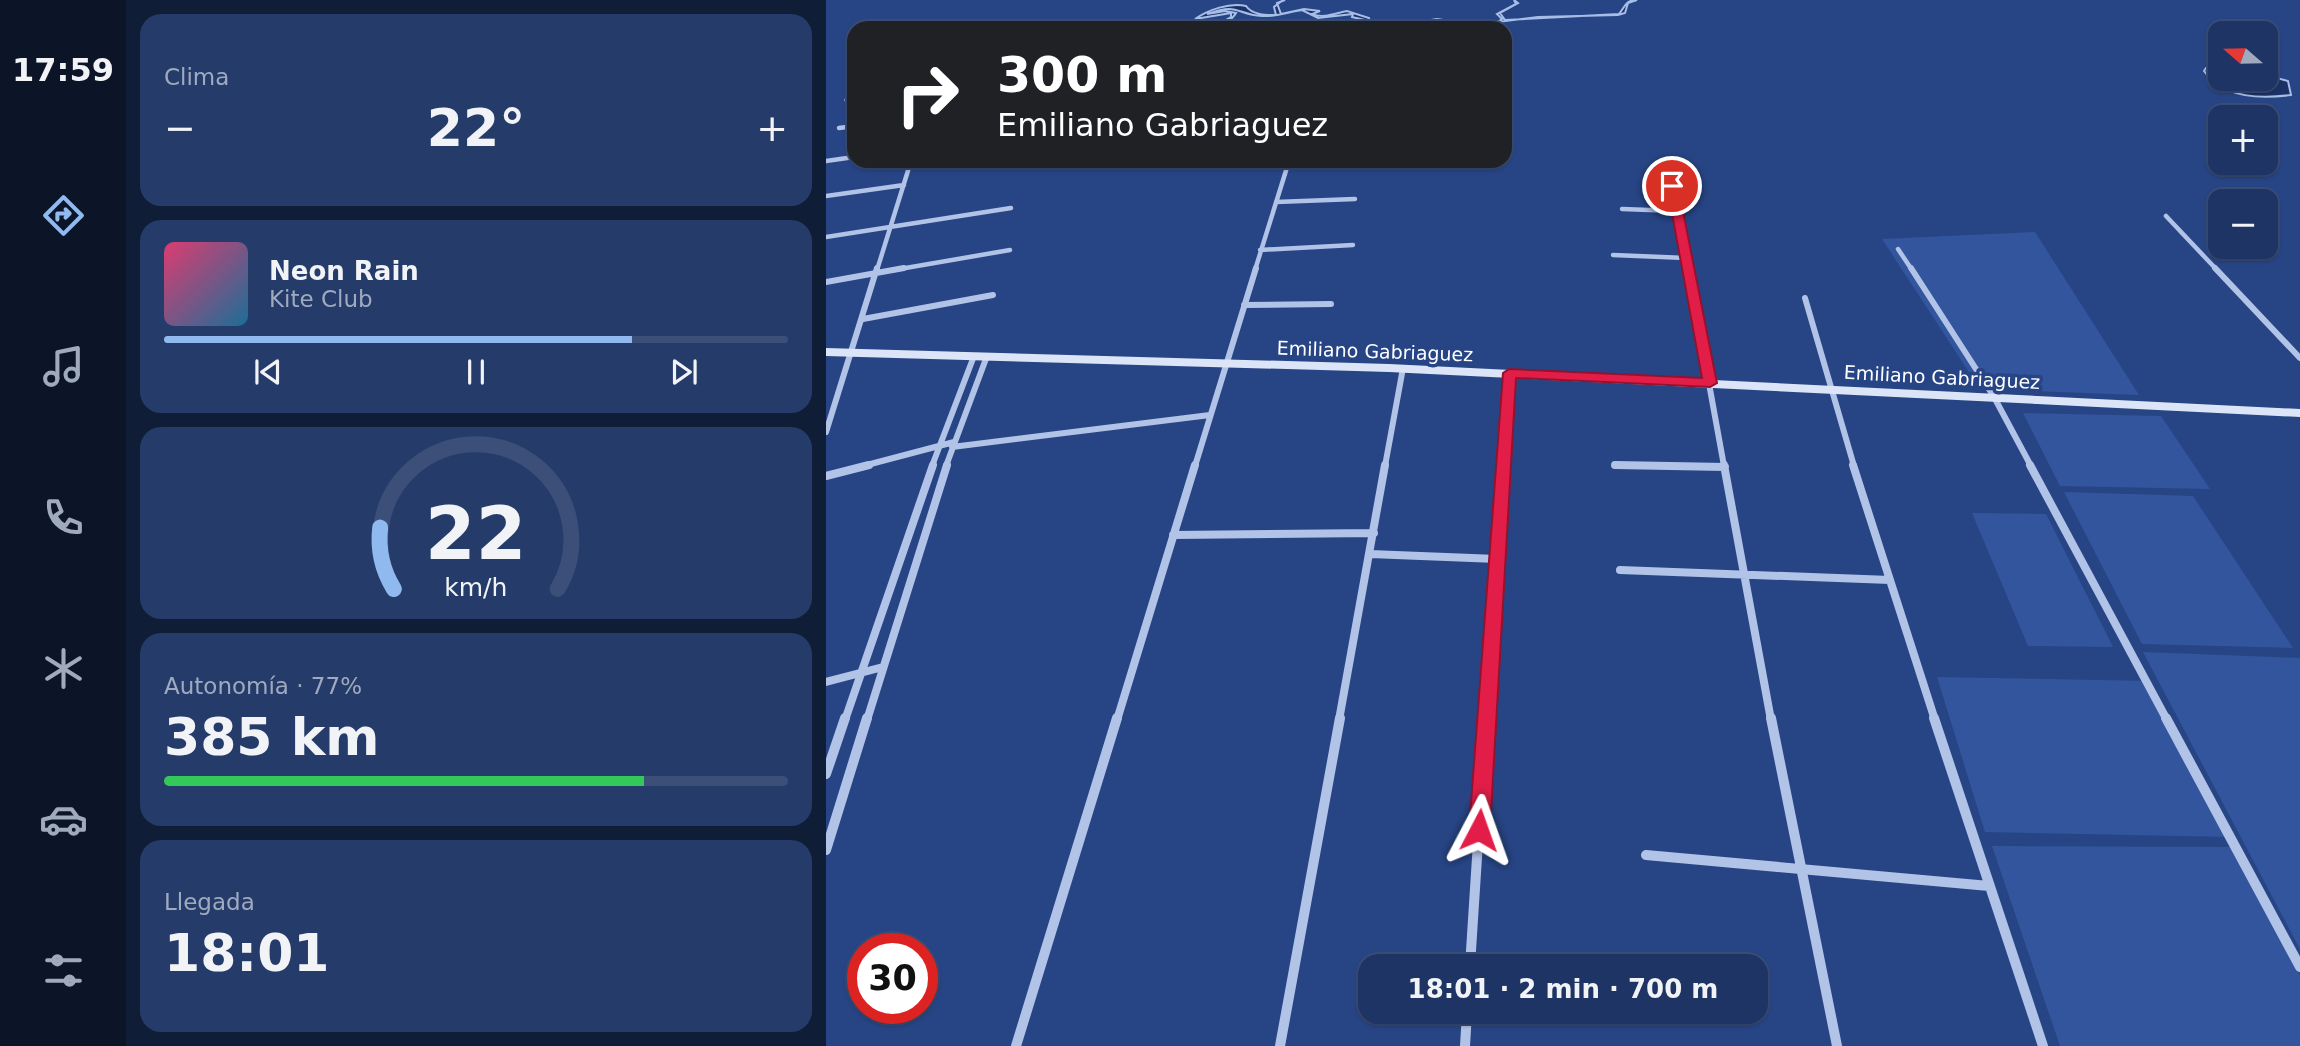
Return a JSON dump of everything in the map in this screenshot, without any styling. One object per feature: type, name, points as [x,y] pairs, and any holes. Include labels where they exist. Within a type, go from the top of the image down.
[{"type":"main road","name":"Emiliano Gabriaguez","points":[[826,352],[1403,368],[2300,413]]},
{"type":"street","points":[[839,128],[847,127]]},
{"type":"street","points":[[826,161],[847,158]]},
{"type":"street","points":[[1668,162],[1801,869],[1837,1046]]},
{"type":"street","points":[[826,432],[909,168]]},
{"type":"street","points":[[1016,1046],[1287,168]]},
{"type":"street","points":[[826,196],[904,185]]},
{"type":"street","points":[[1276,202],[1355,199]]},
{"type":"street","points":[[826,237],[1011,208]]},
{"type":"street","points":[[1622,209],[1677,211]]},
{"type":"street","points":[[2166,216],[2300,358]]},
{"type":"street","points":[[1261,250],[1353,245]]},
{"type":"street","points":[[1898,249],[1994,397],[2300,967]]},
{"type":"street","points":[[826,282],[1010,250]]},
{"type":"street","points":[[1613,255],[1686,258]]},
{"type":"street","points":[[863,319],[993,295]]},
{"type":"street","points":[[1805,298],[1829,388],[1890,580],[2043,1046]]},
{"type":"street","points":[[1244,305],[1331,304]]},
{"type":"street","points":[[826,850],[980,356]]},
{"type":"street","points":[[826,774],[939,446],[980,356]]},
{"type":"street","points":[[1280,1046],[1403,368]]},
{"type":"street","points":[[1471,954],[1509,373]]},
{"type":"street","points":[[826,476],[939,446],[1210,415]]},
{"type":"street","points":[[1615,465],[1725,467]]},
{"type":"street","points":[[1173,535],[1374,533]]},
{"type":"street","points":[[1370,554],[1497,559]]},
{"type":"street","points":[[1620,569],[1890,580]]},
{"type":"street","points":[[826,681],[883,667]]},
{"type":"street","points":[[1646,855],[1989,886]]},
{"type":"street","points":[[1465,1046],[1466,1024]]},
{"type":"shaded area","points":[[1514,0],[1518,3],[1500,13],[1505,20],[1520,19],[1499,21],[1502,19],[1497,14],[1516,4]]},
{"type":"shaded area","points":[[1628,3],[1625,13],[1618,15],[1584,16],[1619,14]]},
{"type":"shaded area","points":[[1277,4],[1281,14],[1304,9],[1320,11],[1312,14],[1321,16],[1347,11],[1369,18],[1370,21],[1352,17],[1353,14],[1318,18],[1302,10],[1278,15],[1262,16],[1232,9],[1207,14],[1225,11],[1236,13],[1228,21],[1223,21],[1231,17],[1231,13],[1195,19],[1213,10],[1233,5],[1246,6],[1259,14],[1276,15],[1274,7]]},
{"type":"shaded area","points":[[1584,16],[1520,19],[1538,17]]},
{"type":"shaded area","points":[[2278,78],[2288,81],[2291,95],[2255,97],[2230,91],[2278,91]]},
{"type":"shaded area","points":[[2035,232],[2139,395],[1980,389],[1882,239]]},
{"type":"shaded area","points":[[2023,413],[2161,416],[2210,489],[2060,486]]},
{"type":"shaded area","points":[[2064,492],[2193,496],[2293,648],[2142,644]]},
{"type":"shaded area","points":[[1972,513],[2046,514],[2113,647],[2028,646]]},
{"type":"shaded area","points":[[2143,652],[2300,658],[2300,949]]},
{"type":"shaded area","points":[[1937,677],[2150,681],[2230,837],[1985,832]]},
{"type":"shaded area","points":[[1992,846],[2232,847],[2300,975],[2300,1046],[2060,1046]]},
{"type":"route","points":[[1479,830],[1509,373],[1710,383],[1672,186]]}]
